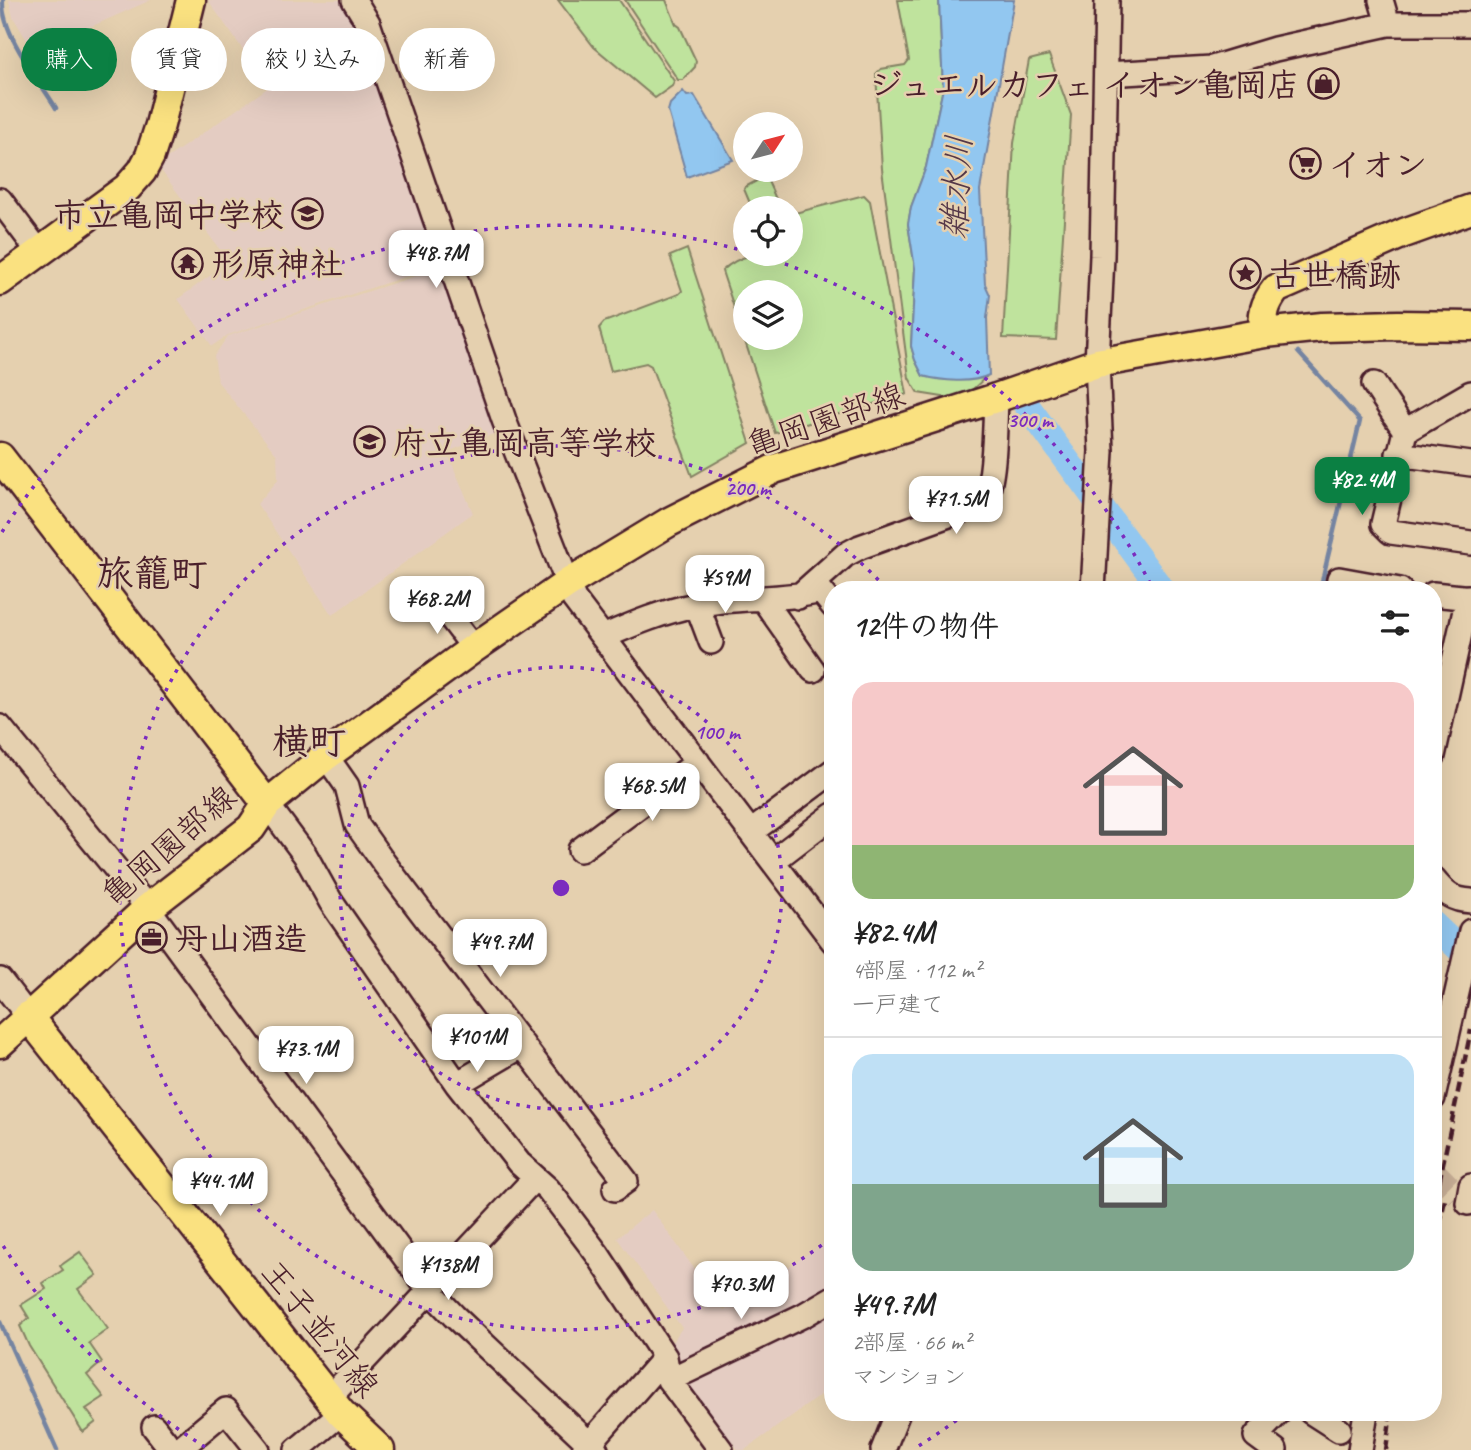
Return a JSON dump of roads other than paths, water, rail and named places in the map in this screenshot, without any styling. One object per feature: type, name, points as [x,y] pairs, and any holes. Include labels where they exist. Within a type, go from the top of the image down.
[{"type":"main road","points":[[0,281],[127,188],[142,170],[160,125],[191,0]]},
{"type":"main road","points":[[1265,333],[1262,322],[1264,308],[1276,289],[1404,233],[1471,209]]},
{"type":"main road","name":"亀岡園部線","points":[[0,1043],[148,908],[251,828],[267,804],[326,756],[568,583],[669,522],[774,469],[1097,363],[1265,333],[1322,327],[1398,324],[1471,326]]},
{"type":"main road","points":[[0,457],[267,804]]},
{"type":"main road","name":"王子並河線","points":[[28,1016],[336,1405],[380,1450]]},
{"type":"street","points":[[354,0],[368,23],[504,420],[574,599],[824,930]]},
{"type":"street","points":[[1094,581],[1101,451],[1097,363],[1107,0]]},
{"type":"street","points":[[1381,0],[1388,24]]},
{"type":"street","points":[[1106,74],[1212,68],[1275,49],[1388,24],[1471,24]]},
{"type":"street","points":[[0,200],[39,252]]},
{"type":"street","points":[[1374,384],[1405,431]]},
{"type":"street","points":[[1471,393],[1405,431],[1383,524],[1391,532],[1471,543]]},
{"type":"street","points":[[798,597],[845,555],[860,547],[980,502],[988,491],[996,398]]},
{"type":"street","points":[[1398,454],[1471,464]]},
{"type":"street","points":[[603,636],[650,618],[697,605],[798,597],[821,591],[824,595]]},
{"type":"street","points":[[1442,595],[1470,598],[1442,718]]},
{"type":"street","points":[[434,596],[474,648]]},
{"type":"street","points":[[763,599],[813,670]]},
{"type":"street","points":[[697,605],[711,642]]},
{"type":"street","points":[[0,727],[148,908],[429,1290],[590,1448],[666,1357]]},
{"type":"street","points":[[326,756],[347,786],[357,825],[626,1181],[615,1189]]},
{"type":"street","points":[[580,850],[698,762]]},
{"type":"street","points":[[751,832],[824,778]]},
{"type":"street","points":[[267,804],[305,855],[331,902],[457,1084],[519,1163],[548,1189],[598,1255],[666,1357],[669,1380],[721,1450]]},
{"type":"street","points":[[773,861],[824,822]]},
{"type":"street","points":[[1442,890],[1455,900],[1471,901]]},
{"type":"street","points":[[1443,1016],[1458,983],[1471,931]]},
{"type":"street","points":[[0,981],[28,1016]]},
{"type":"street","points":[[457,1084],[523,1045]]},
{"type":"street","points":[[297,1450],[429,1290],[535,1178]]},
{"type":"street","points":[[669,1380],[824,1303]]},
{"type":"street","points":[[178,1450],[226,1410],[258,1450]]},
{"type":"street","points":[[883,1450],[894,1421]]},
{"type":"street","points":[[1268,1421],[1256,1436],[1275,1450]]},
{"type":"street","points":[[1325,1421],[1339,1430]]},
{"type":"street","points":[[1360,1450],[1365,1421]]},
{"type":"street","points":[[154,1427],[172,1450]]},
{"type":"water","points":[[939,0],[1014,0],[980,190],[985,284],[990,295],[987,318],[989,375],[965,381],[923,376],[911,346],[915,268],[908,224],[911,207],[926,167],[943,88]]},
{"type":"water","points":[[683,91],[687,96],[694,95],[733,160],[687,177],[668,111],[670,104]]},
{"type":"waterway","points":[[3,0],[4,13],[14,41],[56,108]]},
{"type":"waterway","points":[[1298,352],[1360,421],[1322,581]]},
{"type":"waterway","name":"雑水川","points":[[1022,399],[1155,581]]},
{"type":"waterway","name":"雑水川","points":[[1442,933],[1471,960]]},
{"type":"waterway","points":[[0,1322],[57,1450]]},
{"type":"tunnel","points":[[1442,1179],[1458,1195]]},
{"type":"railway","points":[[1442,1168],[1471,1030]]},
{"type":"railway","points":[[1442,1214],[1445,1200]]},
{"type":"railway","points":[[1386,1450],[1390,1421]]},
{"type":"place","name":"ジュエルカフェ イオン亀岡店","points":[[1323,84]]},
{"type":"place","name":"イオン","points":[[1306,164]]},
{"type":"place","name":"市立亀岡中学校","points":[[307,214]]},
{"type":"place","name":"形原神社","points":[[188,263]]},
{"type":"place","name":"古世橋跡","points":[[1246,274]]},
{"type":"place","name":"府立亀岡高等学校","points":[[370,442]]},
{"type":"place","name":"丹山酒造","points":[[152,938]]},
{"type":"district","name":"旅籠町","points":[[152,573]]},
{"type":"district","name":"横町","points":[[309,741]]}]
